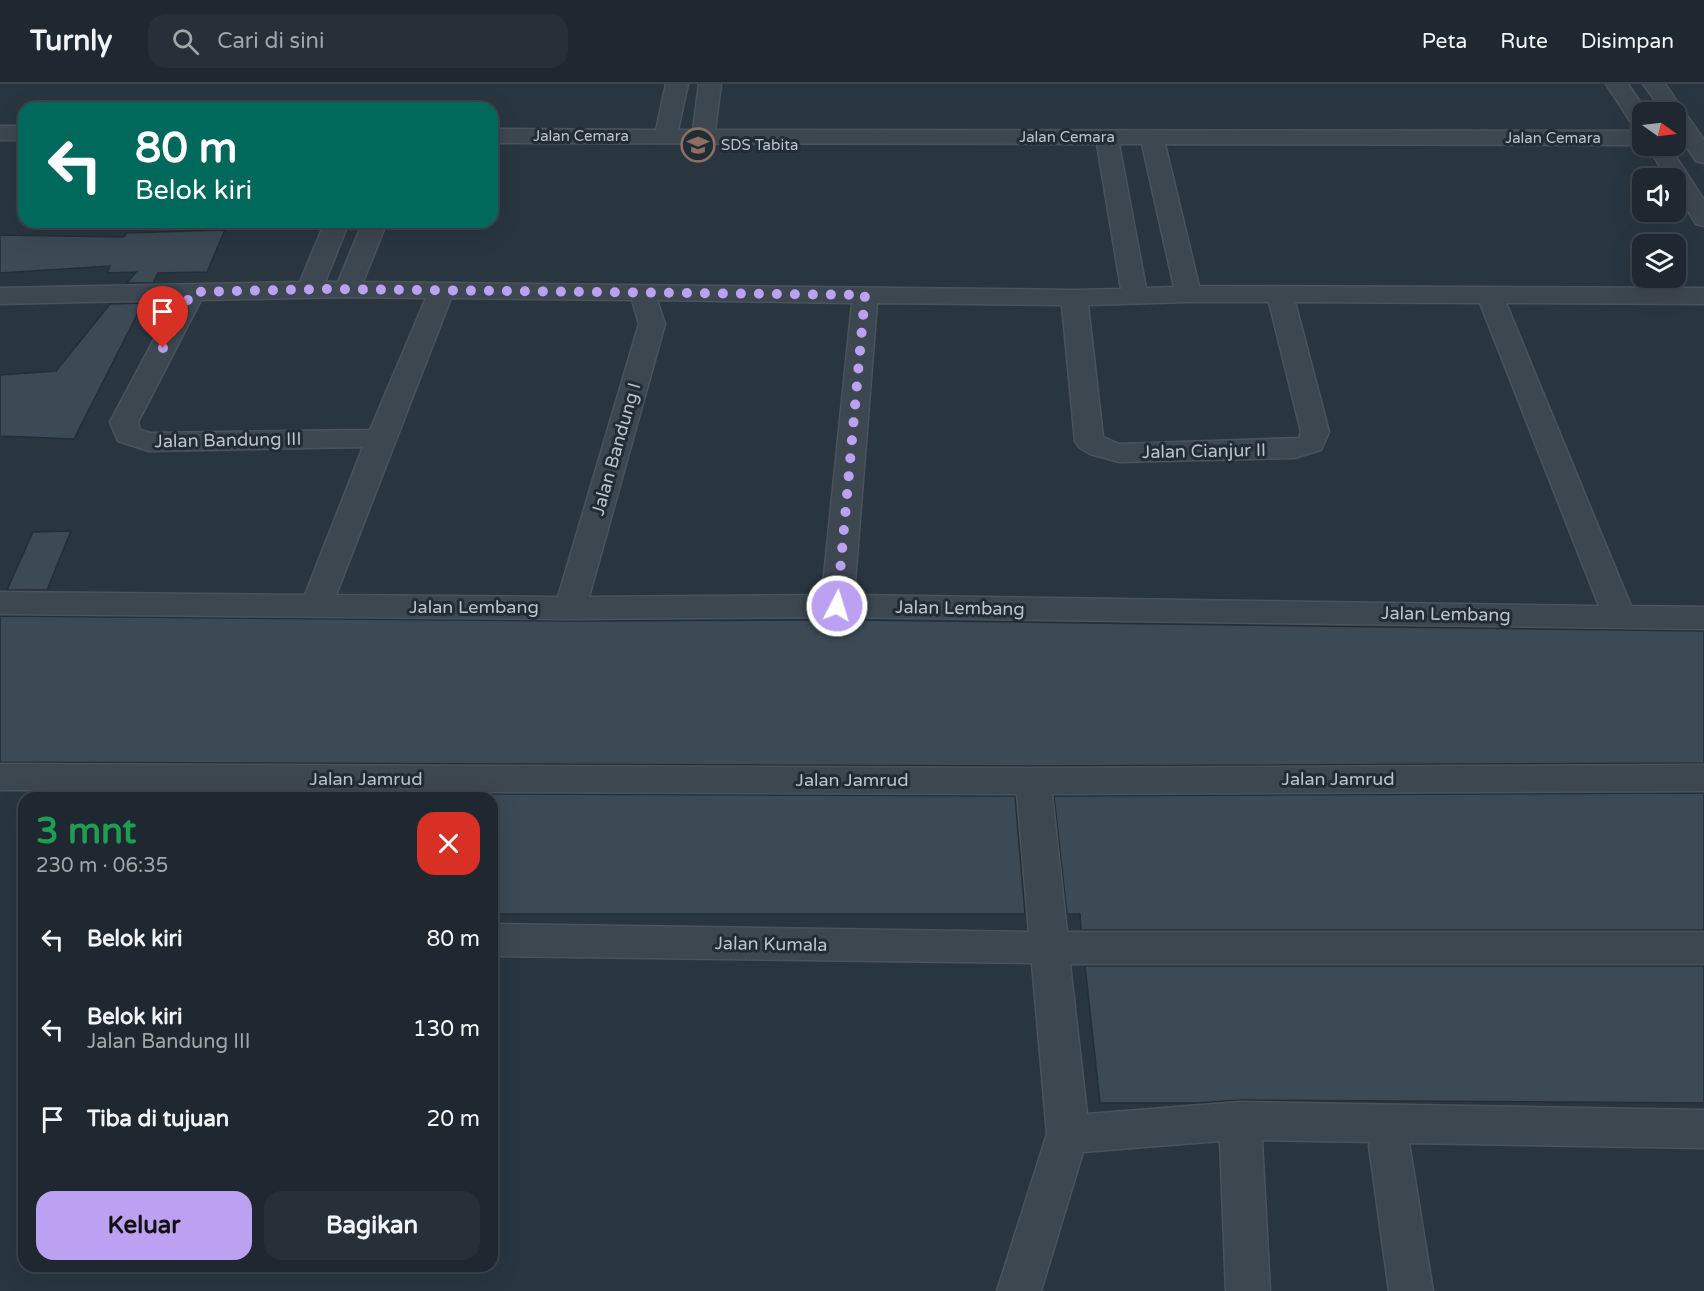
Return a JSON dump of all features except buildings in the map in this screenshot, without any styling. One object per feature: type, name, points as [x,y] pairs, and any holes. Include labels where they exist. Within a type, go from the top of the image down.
[{"type":"street","points":[[666,136],[677,84]]},
{"type":"street","points":[[703,136],[710,84]]},
{"type":"street","points":[[1617,84],[1632,107]]},
{"type":"street","points":[[1654,84],[1667,102]]},
{"type":"street","points":[[0,133],[18,133]]},
{"type":"street","name":"Jalan Cemara","points":[[498,136],[1632,138]]},
{"type":"street","points":[[1107,138],[1135,295]]},
{"type":"street","points":[[1152,138],[1188,294]]},
{"type":"street","points":[[1664,156],[1704,219]]},
{"type":"street","points":[[310,289],[335,228]]},
{"type":"street","points":[[347,289],[372,228]]},
{"type":"street","points":[[0,296],[347,289],[1074,298],[1188,294],[1490,296],[1701,303]]},
{"type":"street","points":[[316,606],[381,438],[442,290]]},
{"type":"street","name":"Jalan Bandung I","points":[[570,608],[652,324],[649,309],[640,291]]},
{"type":"street","name":"Jalan Bandung III","points":[[192,292],[124,422],[128,435],[149,442],[381,438]]},
{"type":"street","name":"Jalan Cianjur II","points":[[1074,298],[1089,441],[1100,448],[1119,453],[1294,448],[1311,444],[1315,432],[1280,294]]},
{"type":"street","points":[[837,606],[865,295]]},
{"type":"street","points":[[1490,296],[1619,616]]},
{"type":"street","name":"Jalan Lembang","points":[[0,603],[570,608],[837,606],[1704,618]]},
{"type":"street","name":"Jalan Jamrud","points":[[0,777],[250,788],[1704,778]]},
{"type":"street","points":[[1019,1291],[1068,1134],[1033,781]]},
{"type":"street","name":"Jalan Kumala","points":[[498,940],[1051,948],[1704,948]]},
{"type":"street","points":[[1068,1134],[1240,1121],[1704,1129]]},
{"type":"street","points":[[1240,1121],[1248,1291]]},
{"type":"street","points":[[1390,1146],[1411,1291]]},
{"type":"place","name":"SDS Tabita","points":[[698,145]]},
{"type":"route","points":[[163,348],[192,292],[328,289],[865,295],[837,606]]}]
